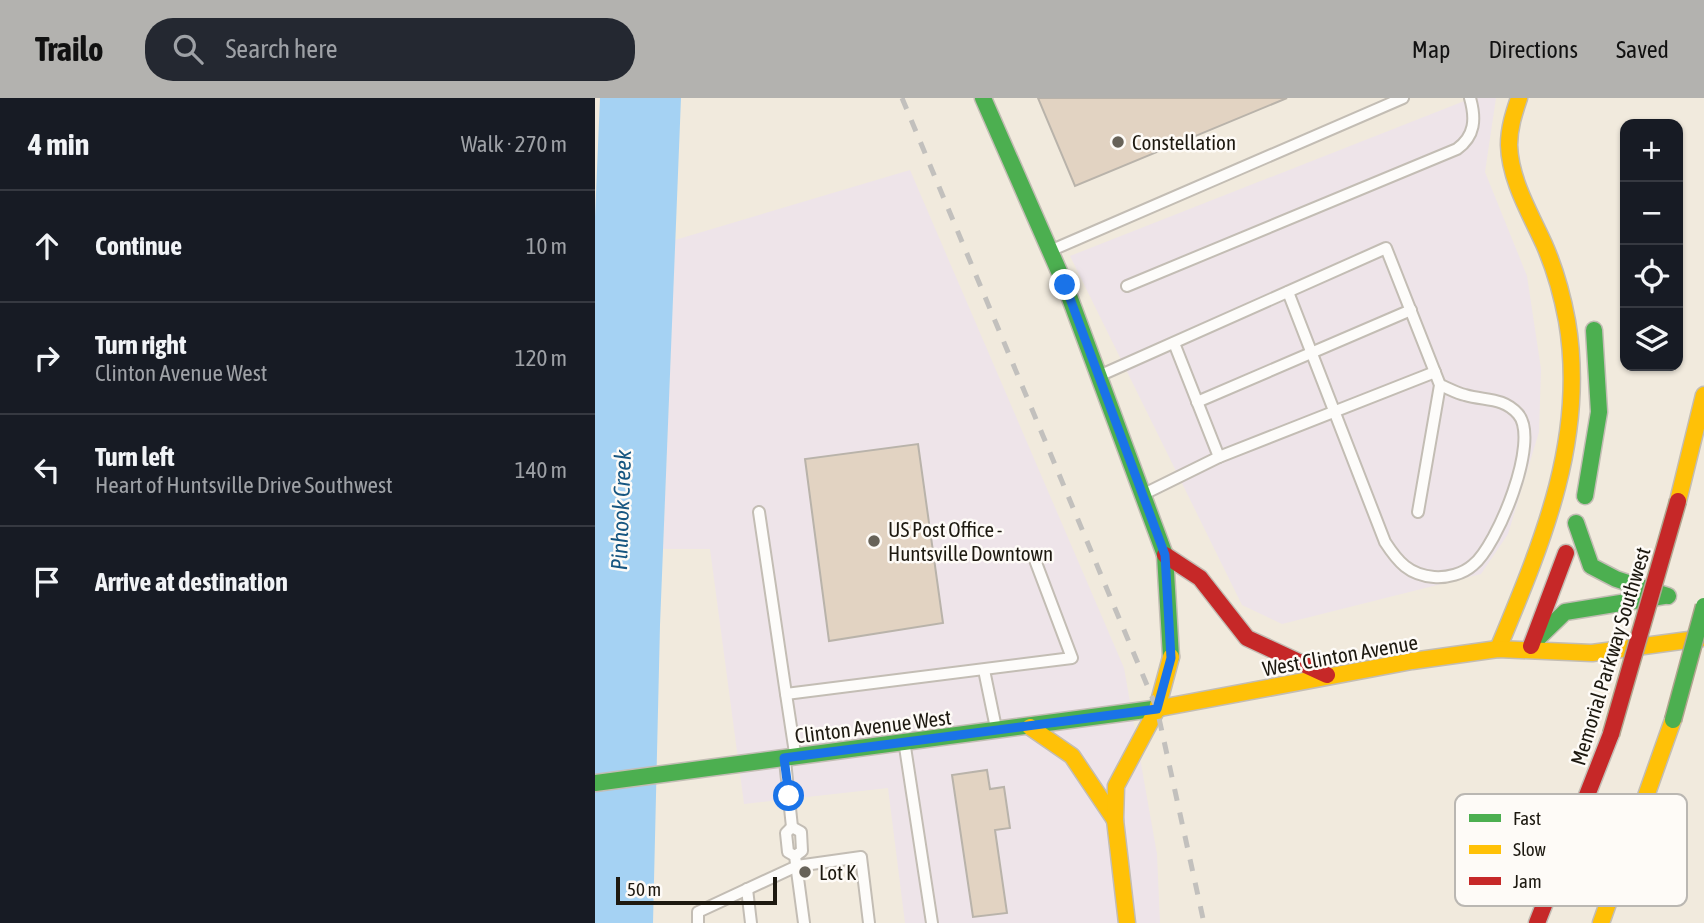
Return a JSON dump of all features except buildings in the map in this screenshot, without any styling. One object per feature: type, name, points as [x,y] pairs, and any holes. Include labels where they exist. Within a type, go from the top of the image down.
[{"type":"main road","points":[[983,98],[1050,251],[1165,555],[1171,658],[1157,709],[1116,786],[1115,820],[1127,923]]},
{"type":"main road","points":[[1498,649],[1557,502],[1572,416],[1570,341],[1564,304],[1554,268],[1511,172],[1509,139],[1519,98]]},
{"type":"main road","points":[[1531,646],[1576,523],[1592,469],[1599,412],[1598,358],[1589,307]]},
{"type":"main road","name":"Memorial Parkway Southwest","points":[[1589,794],[1611,734],[1678,501],[1704,395]]},
{"type":"main road","points":[[1576,523],[1591,566],[1616,579],[1686,594]]},
{"type":"main road","points":[[1165,555],[1200,578],[1247,638],[1327,675]]},
{"type":"main road","points":[[1531,646],[1565,612],[1686,594]]},
{"type":"main road","points":[[1647,794],[1673,720],[1704,606]]},
{"type":"main road","name":"West Clinton Avenue","points":[[1157,709],[1230,697],[1327,675],[1498,649],[1531,646],[1577,653],[1704,638]]},
{"type":"main road","name":"Clinton Avenue West","points":[[595,783],[1157,709]]},
{"type":"main road","points":[[1030,727],[1072,756],[1115,820]]},
{"type":"main road","name":"Memorial Parkway Southwest","points":[[1537,923],[1544,906]]},
{"type":"main road","points":[[1601,923],[1607,906]]},
{"type":"lane","points":[[1050,251],[1403,98]]},
{"type":"lane","points":[[1127,286],[1457,149],[1469,140],[1474,125],[1470,98]]},
{"type":"lane","points":[[1097,377],[1386,248],[1440,385],[1418,512]]},
{"type":"lane","points":[[1288,292],[1385,542],[1399,563],[1417,575],[1447,578],[1473,566],[1495,540],[1515,485],[1524,440],[1521,416],[1506,402],[1464,395],[1440,385]]},
{"type":"lane","points":[[1197,402],[1411,310]]},
{"type":"lane","points":[[1174,343],[1219,457]]},
{"type":"lane","points":[[1143,494],[1219,457],[1435,372]]},
{"type":"lane","points":[[759,512],[786,694],[792,827],[801,832],[802,851],[796,861],[804,923]]},
{"type":"lane","points":[[786,694],[1072,659],[1035,560]]},
{"type":"lane","points":[[984,670],[996,731]]},
{"type":"lane","points":[[905,744],[932,923]]},
{"type":"lane","points":[[698,923],[698,912],[747,889],[796,861],[861,857],[869,923]]},
{"type":"lane","points":[[747,889],[751,923]]},
{"type":"shaded area","points":[[1472,98],[1496,98],[1485,172],[1527,276],[1541,369],[1539,432],[1508,534],[1481,574],[1282,624],[1242,605],[1070,256]]},
{"type":"shaded area","points":[[910,170],[1124,668],[1157,854],[1160,923],[905,923],[888,788],[744,804],[710,549],[663,549],[675,240]]},
{"type":"water","name":"Pinhook Creek","points":[[600,98],[681,98],[660,625],[653,923],[595,923],[595,217]]},
{"type":"railway","points":[[902,98],[1157,709],[1204,923]]},
{"type":"traffic: fast","points":[[983,98],[1065,285],[1165,555],[1171,657]]},
{"type":"traffic: fast","points":[[1585,496],[1599,412],[1594,330]]},
{"type":"traffic: fast","points":[[1576,523],[1591,566],[1616,579],[1668,596]]},
{"type":"traffic: fast","points":[[1534,642],[1565,612],[1664,596]]},
{"type":"traffic: fast","points":[[1673,720],[1704,606]]},
{"type":"traffic: fast","points":[[595,783],[1160,708]]},
{"type":"traffic: slow","points":[[1498,649],[1530,569],[1557,489],[1571,407],[1572,364],[1563,301],[1552,263],[1522,196],[1510,158],[1510,133],[1519,98]]},
{"type":"traffic: slow","points":[[1678,501],[1704,395]]},
{"type":"traffic: slow","points":[[1160,708],[1412,661],[1498,649],[1592,653],[1704,638]]},
{"type":"traffic: slow","points":[[1127,923],[1115,820],[1116,786],[1157,709],[1171,657]]},
{"type":"traffic: slow","points":[[1647,794],[1673,720]]},
{"type":"traffic: slow","points":[[1030,727],[1072,756],[1115,820]]},
{"type":"traffic: slow","points":[[1601,923],[1607,906]]},
{"type":"traffic: jam","points":[[1611,734],[1678,501]]},
{"type":"traffic: jam","points":[[1531,646],[1566,553]]},
{"type":"traffic: jam","points":[[1165,555],[1200,578],[1247,638],[1327,675]]},
{"type":"traffic: jam","points":[[1588,794],[1611,734]]},
{"type":"traffic: jam","points":[[1537,923],[1544,906]]},
{"type":"place","name":"Constellation","points":[[1118,142]]},
{"type":"place","name":"US Post Office - Huntsville Downtown","points":[[874,541]]},
{"type":"place","name":"Lot K","points":[[805,872]]},
{"type":"route","points":[[789,796],[784,758],[1157,709],[1171,658],[1165,555],[1065,285]]}]
